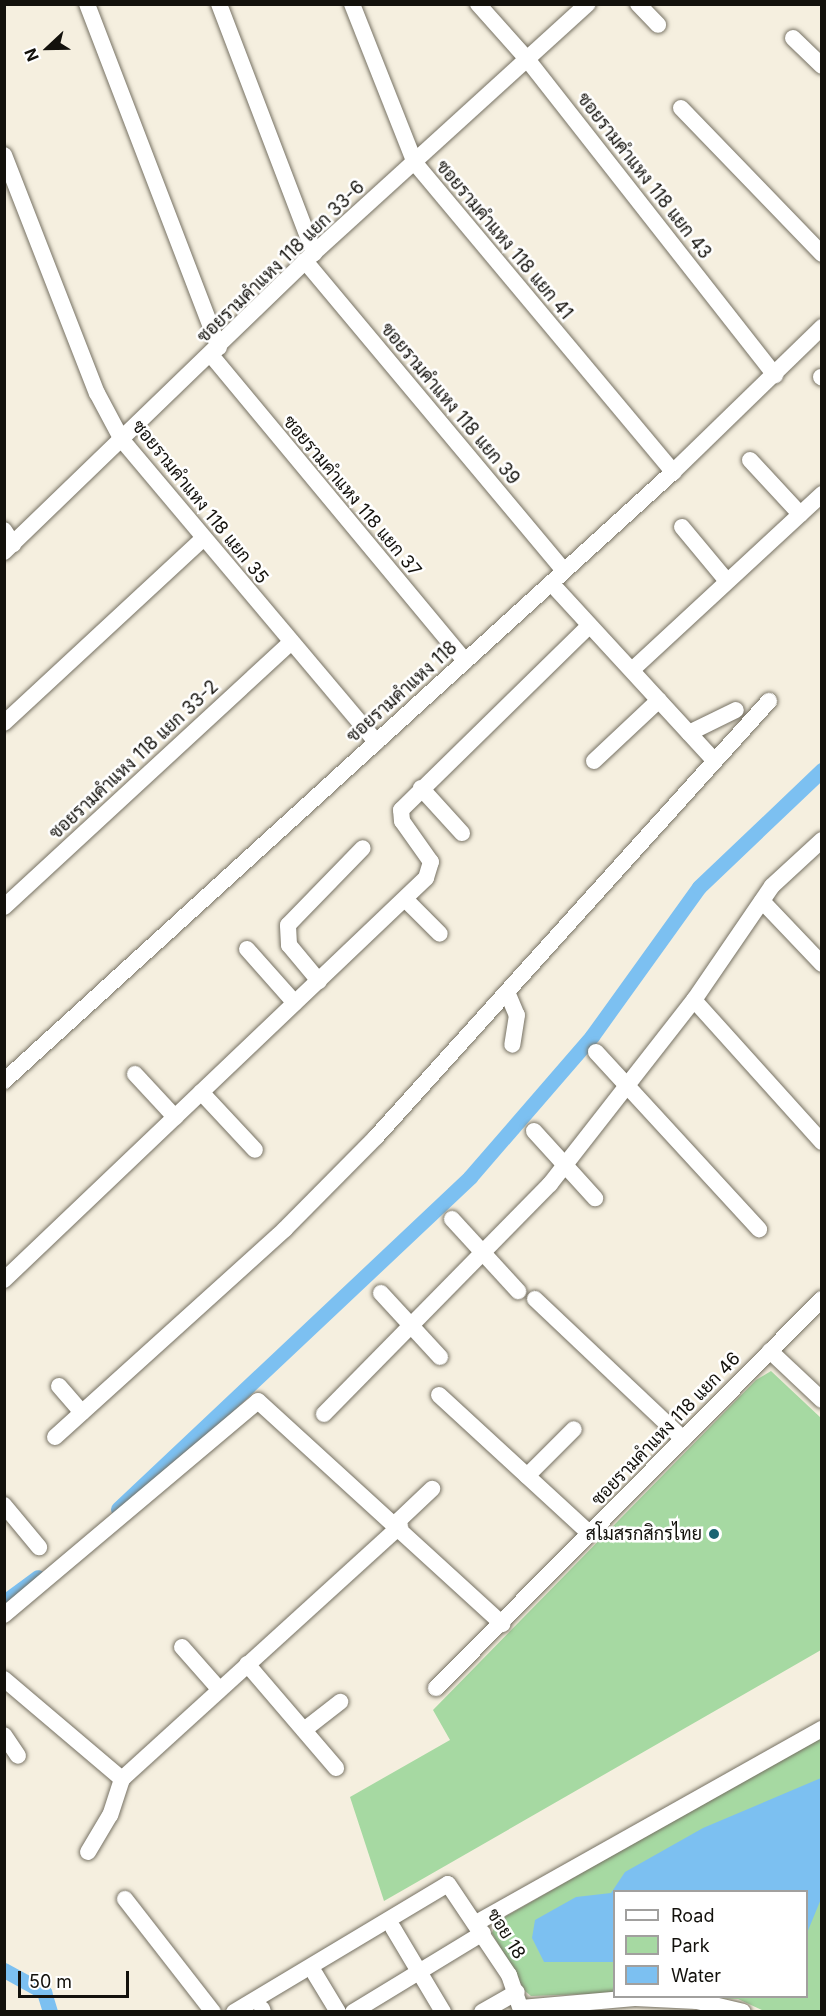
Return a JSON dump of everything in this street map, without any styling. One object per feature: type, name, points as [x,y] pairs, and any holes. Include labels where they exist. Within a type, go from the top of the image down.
[{"type":"street","name":"ซอยรามคำแหง 118 แยก 37","points":[[87,4],[215,352],[465,661]]},
{"type":"street","name":"ซอยรามคำแหง 118 แยก 39","points":[[219,4],[310,257],[564,571]]},
{"type":"street","name":"ซอยรามคำแหง 118 แยก 41","points":[[352,4],[415,163],[673,472]]},
{"type":"street","name":"ซอยรามคำแหง 118 แยก 43","points":[[478,4],[527,59],[775,375]]},
{"type":"street","name":"ซอยรามคำแหง 118 แยก 33-6","points":[[7,542],[122,441],[310,257],[587,4]]},
{"type":"street","points":[[638,4],[658,25]]},
{"type":"street","points":[[794,38],[822,66]]},
{"type":"street","points":[[681,108],[822,254]]},
{"type":"street","name":"ซอยรามคำแหง 118 แยก 35","points":[[4,155],[97,393],[122,441],[376,742]]},
{"type":"street","name":"ซอยรามคำแหง 118","points":[[4,1081],[673,472],[822,327]]},
{"type":"street","points":[[750,460],[800,514]]},
{"type":"street","points":[[632,670],[822,494]]},
{"type":"street","points":[[682,527],[727,581]]},
{"type":"street","points":[[4,723],[204,538]]},
{"type":"street","points":[[551,583],[714,760]]},
{"type":"street","points":[[4,1280],[405,898],[432,867],[401,815],[421,788],[589,626]]},
{"type":"street","name":"ซอยรามคำแหง 118 แยก 33-2","points":[[4,907],[291,642]]},
{"type":"street","points":[[594,761],[659,700]]},
{"type":"street","points":[[55,1437],[285,1229],[507,992],[769,701]]},
{"type":"street","points":[[689,733],[736,711]]},
{"type":"street","points":[[421,788],[462,833]]},
{"type":"street","points":[[324,1414],[413,1329],[566,1165],[627,1082],[694,1000],[789,865],[822,840]]},
{"type":"street","points":[[319,981],[289,945],[288,925],[363,848]]},
{"type":"street","points":[[405,898],[440,934]]},
{"type":"street","points":[[762,901],[822,964]]},
{"type":"street","points":[[247,949],[295,1003]]},
{"type":"street","points":[[507,992],[517,1015],[512,1045]]},
{"type":"street","points":[[694,1000],[822,1142]]},
{"type":"street","points":[[596,1052],[627,1082],[759,1229]]},
{"type":"street","points":[[135,1074],[175,1117]]},
{"type":"street","points":[[201,1092],[255,1150]]},
{"type":"street","points":[[534,1131],[595,1198]]},
{"type":"street","points":[[452,1219],[483,1256],[518,1291]]},
{"type":"street","points":[[381,1293],[440,1357]]},
{"type":"street","points":[[535,1299],[683,1439]]},
{"type":"street","name":"ซอยรามคำแหง 118 แยก 46","points":[[436,1688],[822,1299]]},
{"type":"street","points":[[770,1351],[822,1400]]},
{"type":"street","points":[[59,1386],[81,1412]]},
{"type":"street","points":[[439,1395],[590,1534]]},
{"type":"street","points":[[4,1615],[258,1401],[398,1524],[502,1623]]},
{"type":"street","points":[[527,1476],[574,1429]]},
{"type":"street","points":[[88,1852],[110,1815],[122,1779],[398,1524],[432,1489]]},
{"type":"street","points":[[4,1505],[39,1547]]},
{"type":"street","points":[[182,1647],[219,1689]]},
{"type":"street","points":[[247,1664],[336,1768]]},
{"type":"street","points":[[4,1679],[122,1779]]},
{"type":"street","points":[[304,1730],[340,1701]]},
{"type":"street","points":[[353,2012],[419,1972],[480,1928],[822,1729]]},
{"type":"street","points":[[4,1735],[18,1756]]},
{"type":"street","name":"ซอย 18","points":[[240,2010],[448,1884],[480,1928],[520,2004]]},
{"type":"street","points":[[125,1899],[190,1989],[213,2012]]},
{"type":"street","points":[[393,1928],[442,2012]]},
{"type":"street","points":[[315,1974],[338,2012]]},
{"type":"street","points":[[483,2012],[520,2004],[635,1998],[697,2001],[743,2012]]},
{"type":"green space","name":"สโมสรกสิกรไทย","points":[[771,1371],[821,1418],[821,1650],[384,1901],[350,1797],[450,1740],[433,1710],[756,1380]]},
{"type":"green space","points":[[821,1736],[821,2011],[764,2011],[738,1999],[718,1998],[808,1998],[808,1890],[613,1890],[613,1993],[531,1996],[525,1991],[492,1933],[496,1922]]},
{"type":"water","points":[[821,1778],[821,1899],[808,1931],[808,1890],[613,1890],[625,1872],[703,1828]]},
{"type":"water","points":[[613,1890],[613,1962],[544,1962],[532,1938],[535,1920],[576,1897],[611,1893]]},
{"type":"waterway","points":[[118,1509],[470,1177],[592,1036],[699,887],[822,770]]},
{"type":"waterway","points":[[4,1602],[38,1577]]},
{"type":"waterway","points":[[4,1970],[44,1992],[50,2012]]},
{"type":"place","name":"สโมสรกสิกรไทย","points":[[714,1534]]}]
